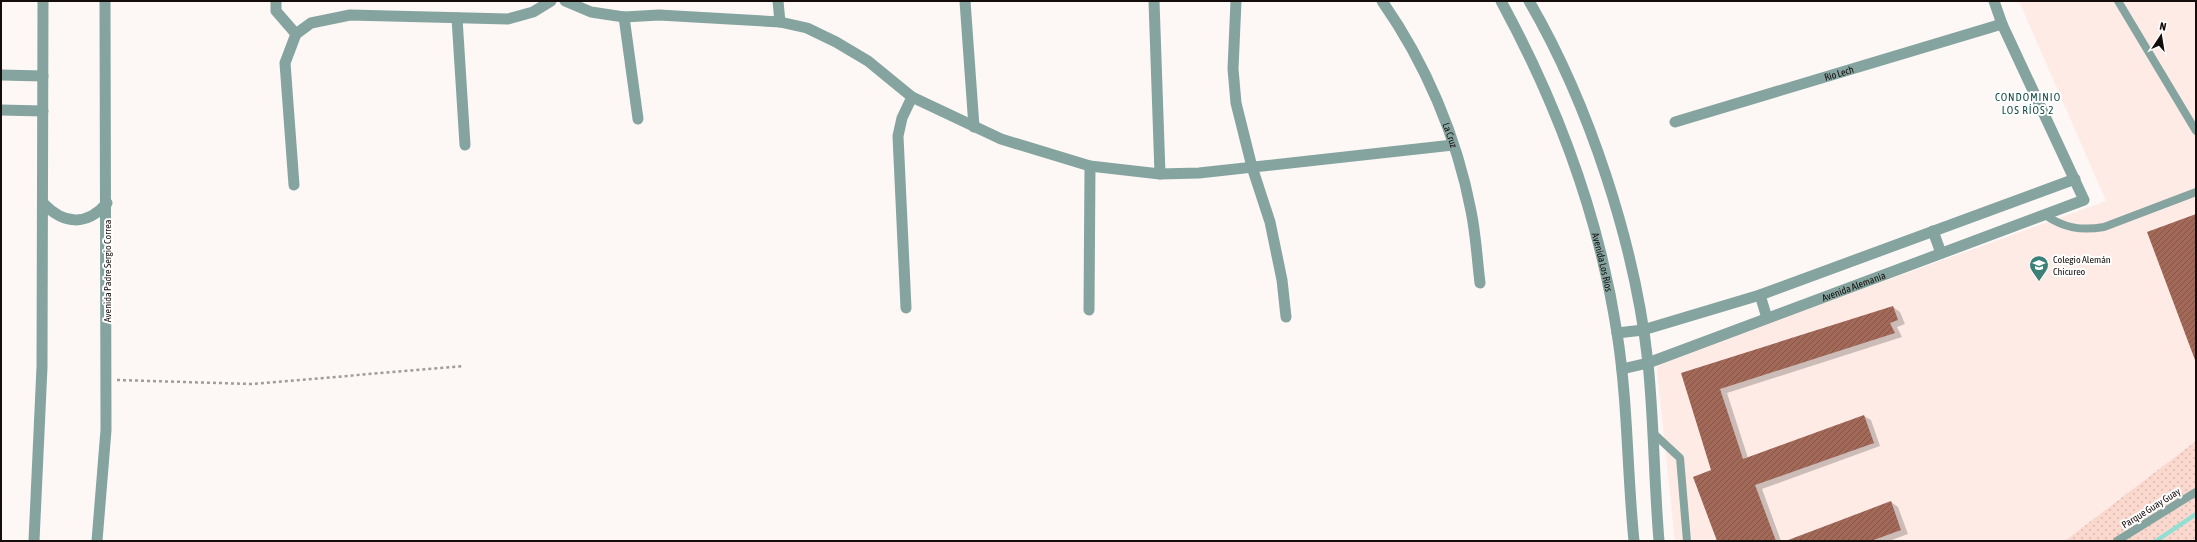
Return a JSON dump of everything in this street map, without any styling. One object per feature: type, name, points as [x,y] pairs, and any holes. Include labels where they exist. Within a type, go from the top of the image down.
[{"type":"street","points":[[34,541],[42,367],[43,1]]},
{"type":"street","name":"Avenida Padre Sergio Correa","points":[[97,541],[106,430],[107,379],[105,1]]},
{"type":"street","points":[[276,1],[276,11],[296,34]]},
{"type":"street","points":[[294,185],[286,63],[296,34],[311,23],[350,16],[508,19],[533,12],[550,1]]},
{"type":"street","points":[[565,1],[591,12],[624,17],[659,15],[780,22],[807,28],[836,42],[868,61],[912,97],[974,128],[1001,139],[1090,166],[1160,174],[1199,173],[1452,145]]},
{"type":"street","points":[[590,1],[591,12]]},
{"type":"street","points":[[778,1],[780,22]]},
{"type":"street","points":[[965,1],[974,128]]},
{"type":"street","points":[[1154,1],[1160,174]]},
{"type":"street","points":[[1236,1],[1234,86],[1239,119],[1252,167],[1270,222],[1282,280],[1286,317]]},
{"type":"street","name":"La Cruz","points":[[1382,1],[1414,54],[1440,109],[1471,211],[1480,283]]},
{"type":"street","name":"Avenida Los Ríos","points":[[1501,1],[1533,63],[1571,156],[1596,235],[1617,333],[1622,369],[1634,541]]},
{"type":"street","points":[[1529,1],[1563,69],[1596,148],[1621,230],[1643,330],[1648,363],[1659,541]]},
{"type":"street","points":[[1617,333],[1643,330],[1760,295],[2075,179],[2002,24],[1994,1]]},
{"type":"street","points":[[624,17],[638,119]]},
{"type":"street","points":[[457,18],[465,145]]},
{"type":"street","name":"Rio Lech","points":[[1675,122],[2002,24]]},
{"type":"street","points":[[1,75],[43,76]]},
{"type":"street","points":[[906,308],[898,136],[902,118],[912,97]]},
{"type":"street","points":[[1,110],[43,111]]},
{"type":"street","points":[[1089,310],[1090,166]]},
{"type":"street","name":"Avenida Alemania","points":[[1622,369],[1648,363],[2084,200],[2075,179]]},
{"type":"street","points":[[43,203],[55,214],[76,220],[94,216],[107,203]]},
{"type":"street","points":[[1933,231],[1941,253]]},
{"type":"street","points":[[1760,295],[1767,318]]},
{"type":"lane","points":[[2118,1],[2196,131]]},
{"type":"lane","points":[[2045,215],[2071,228],[2093,229],[2104,227],[2196,192]]},
{"type":"lane","points":[[1652,432],[1680,458],[1687,541]]},
{"type":"lane","name":"Parque Guay Guay","points":[[2117,541],[2196,492]]},
{"type":"path","points":[[107,379],[252,384],[464,366]]},
{"type":"shaded area","name":"Colegio Alemán Chicureo","points":[[2019,1],[2196,1],[2196,441],[2065,541],[1675,541],[1657,372],[1658,363],[2106,201]]},
{"type":"shaded area","points":[[2196,441],[2196,541],[2066,541],[2066,540]]},
{"type":"building","points":[[2196,214],[2196,360],[2195,360],[2147,232]]},
{"type":"building","points":[[1893,306],[1898,320],[1890,323],[1895,333],[1720,389],[1743,459],[1864,415],[1874,443],[1755,485],[1776,541],[1717,541],[1693,477],[1711,470],[1681,373]]},
{"type":"building","points":[[1891,501],[1901,530],[1871,541],[1786,541]]},
{"type":"waterway","points":[[2156,541],[2196,514]]},
{"type":"place","name":"Colegio Alemán Chicureo","points":[[2039,282]]},
{"type":"district","name":"CONDOMINIO LOS RÍOS 2","points":[[2028,103]]}]
